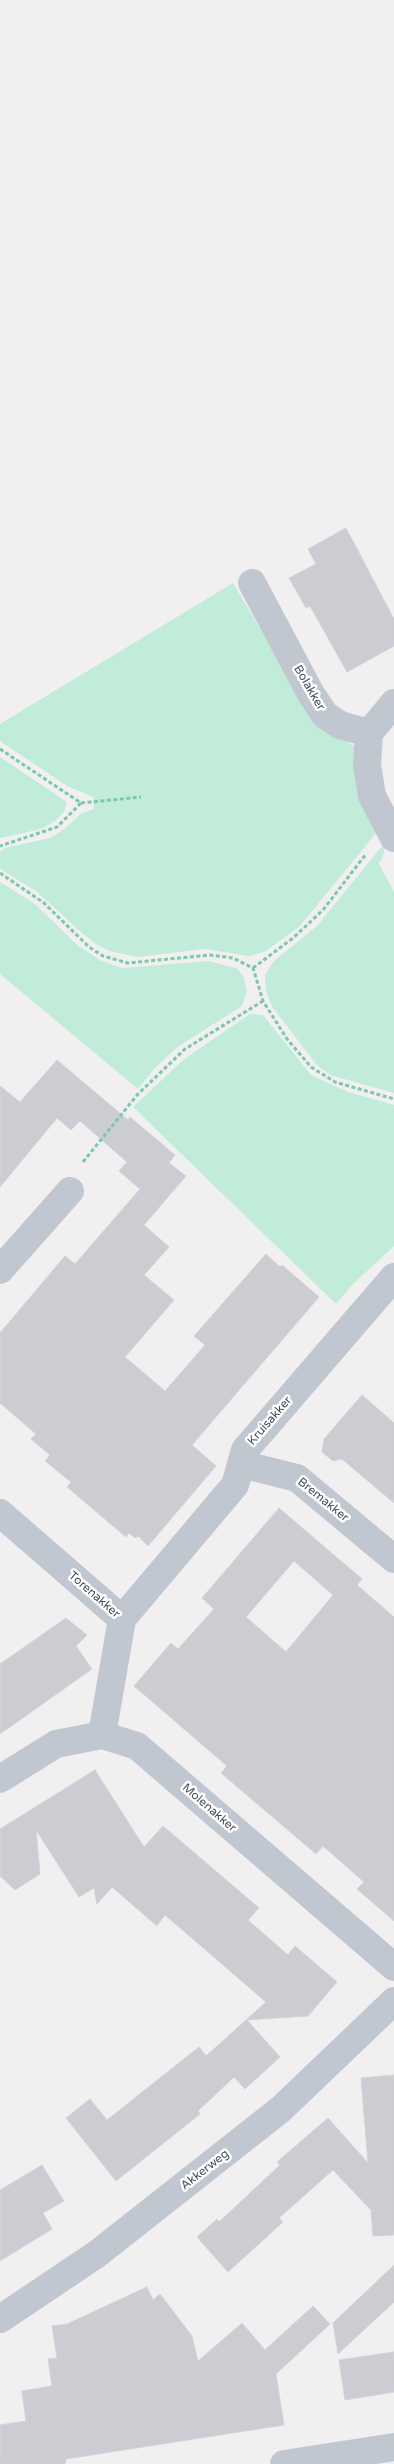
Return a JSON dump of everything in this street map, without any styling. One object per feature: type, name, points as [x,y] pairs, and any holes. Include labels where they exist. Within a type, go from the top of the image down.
[{"type":"street","name":"Bolakker","points":[[252,582],[311,694],[325,715],[340,725],[369,733]]},
{"type":"street","points":[[391,832],[372,796],[368,765],[369,733],[394,703]]},
{"type":"street","points":[[0,1270],[70,1190]]},
{"type":"street","name":"Kruisakker","points":[[122,1619],[235,1485],[245,1450],[394,1276]]},
{"type":"street","name":"Bremakker","points":[[241,1464],[297,1478],[394,1560]]},
{"type":"street","name":"Torenakker","points":[[0,1513],[122,1619],[102,1735]]},
{"type":"street","name":"Molenakker","points":[[0,1779],[56,1744],[102,1735],[137,1746],[394,1967]]},
{"type":"street","name":"Akkerweg","points":[[0,2319],[97,2254],[281,2109],[394,2001]]},
{"type":"street","points":[[284,2464],[394,2447]]},
{"type":"path","points":[[0,749],[82,803]]},
{"type":"path","points":[[0,846],[57,827],[82,803],[141,797]]},
{"type":"path","points":[[253,968],[293,938],[323,910],[391,832]]},
{"type":"path","points":[[0,873],[44,904],[89,947],[103,956],[128,963],[210,955],[233,958],[253,968],[262,1001],[287,1039],[311,1067],[335,1082],[394,1100]]},
{"type":"path","points":[[70,1190],[84,1158],[138,1094],[185,1049],[262,1001]]},
{"type":"green space","points":[[233,583],[316,723],[354,746],[376,833],[300,926],[266,951],[250,956],[204,949],[138,957],[109,951],[82,933],[36,891],[0,869],[0,852],[5,848],[50,838],[63,830],[82,813],[94,809],[93,797],[67,786],[0,741],[0,724]]},
{"type":"green space","points":[[0,757],[67,802],[64,812],[55,821],[41,829],[0,838]]},
{"type":"green space","points":[[383,845],[385,848],[381,861],[378,862],[394,892],[394,1093],[330,1075],[317,1065],[273,1008],[266,992],[265,975],[274,961],[317,926]]},
{"type":"green space","points":[[0,882],[35,904],[77,945],[100,960],[122,968],[209,961],[238,969],[244,978],[247,991],[242,1006],[176,1048],[155,1068],[138,1089],[0,974]]},
{"type":"green space","points":[[250,1014],[263,1015],[311,1075],[348,1092],[394,1105],[394,1246],[352,1285],[336,1304],[133,1107],[183,1060]]},
{"type":"building","points":[[346,528],[394,619],[394,646],[347,672],[310,606],[306,608],[289,578],[316,564],[308,549]]},
{"type":"building","points":[[57,1060],[128,1120],[130,1117],[175,1155],[169,1163],[186,1176],[144,1225],[169,1247],[144,1275],[174,1300],[125,1357],[165,1391],[205,1345],[194,1336],[266,1254],[280,1267],[282,1265],[319,1297],[192,1445],[216,1466],[148,1546],[138,1536],[135,1538],[129,1533],[126,1537],[67,1487],[71,1482],[45,1461],[50,1455],[31,1439],[36,1434],[0,1403],[0,1333],[65,1256],[75,1264],[140,1189],[119,1171],[127,1162],[80,1121],[71,1130],[57,1118],[0,1187],[0,1086],[20,1102]]},
{"type":"building","points":[[362,1395],[394,1423],[394,1503],[342,1459],[333,1461],[322,1452],[324,1439]]},
{"type":"building","points":[[279,1508],[362,1579],[357,1585],[394,1617],[394,1921],[357,1889],[364,1882],[323,1846],[316,1854],[221,1773],[227,1766],[134,1686],[171,1643],[178,1649],[214,1609],[202,1598]],"holes":[[[294,1561],[333,1595],[286,1652],[246,1617]]]},
{"type":"building","points":[[66,1618],[87,1635],[76,1646],[92,1669],[0,1734],[0,1664]]},
{"type":"building","points":[[95,1770],[144,1847],[163,1826],[259,1908],[248,1920],[288,1955],[295,1946],[337,1982],[308,2016],[247,2020],[280,2057],[245,2089],[234,2077],[198,2111],[200,2114],[116,2181],[66,2118],[90,2099],[107,2120],[199,2047],[206,2056],[266,2002],[165,1915],[157,1926],[112,1887],[97,1904],[94,1888],[79,1897],[36,1830],[40,1874],[15,1890],[0,1876],[0,1829]]},
{"type":"building","points":[[394,2075],[394,2235],[373,2236],[371,2210],[333,2170],[279,2218],[283,2222],[228,2272],[197,2237],[217,2219],[219,2222],[280,2165],[277,2162],[328,2118],[368,2163],[361,2078]]},
{"type":"building","points":[[42,2165],[64,2201],[43,2213],[52,2229],[0,2261],[0,2190]]},
{"type":"building","points":[[394,2265],[394,2302],[338,2354],[333,2323]]},
{"type":"building","points":[[147,2287],[153,2300],[160,2294],[192,2336],[198,2361],[242,2323],[265,2350],[313,2306],[330,2324],[276,2374],[284,2425],[66,2459],[65,2464],[0,2464],[0,2425],[26,2421],[22,2391],[52,2386],[48,2359],[57,2358],[52,2326],[67,2324]]},
{"type":"building","points":[[394,2352],[394,2392],[345,2400],[339,2360]]}]
